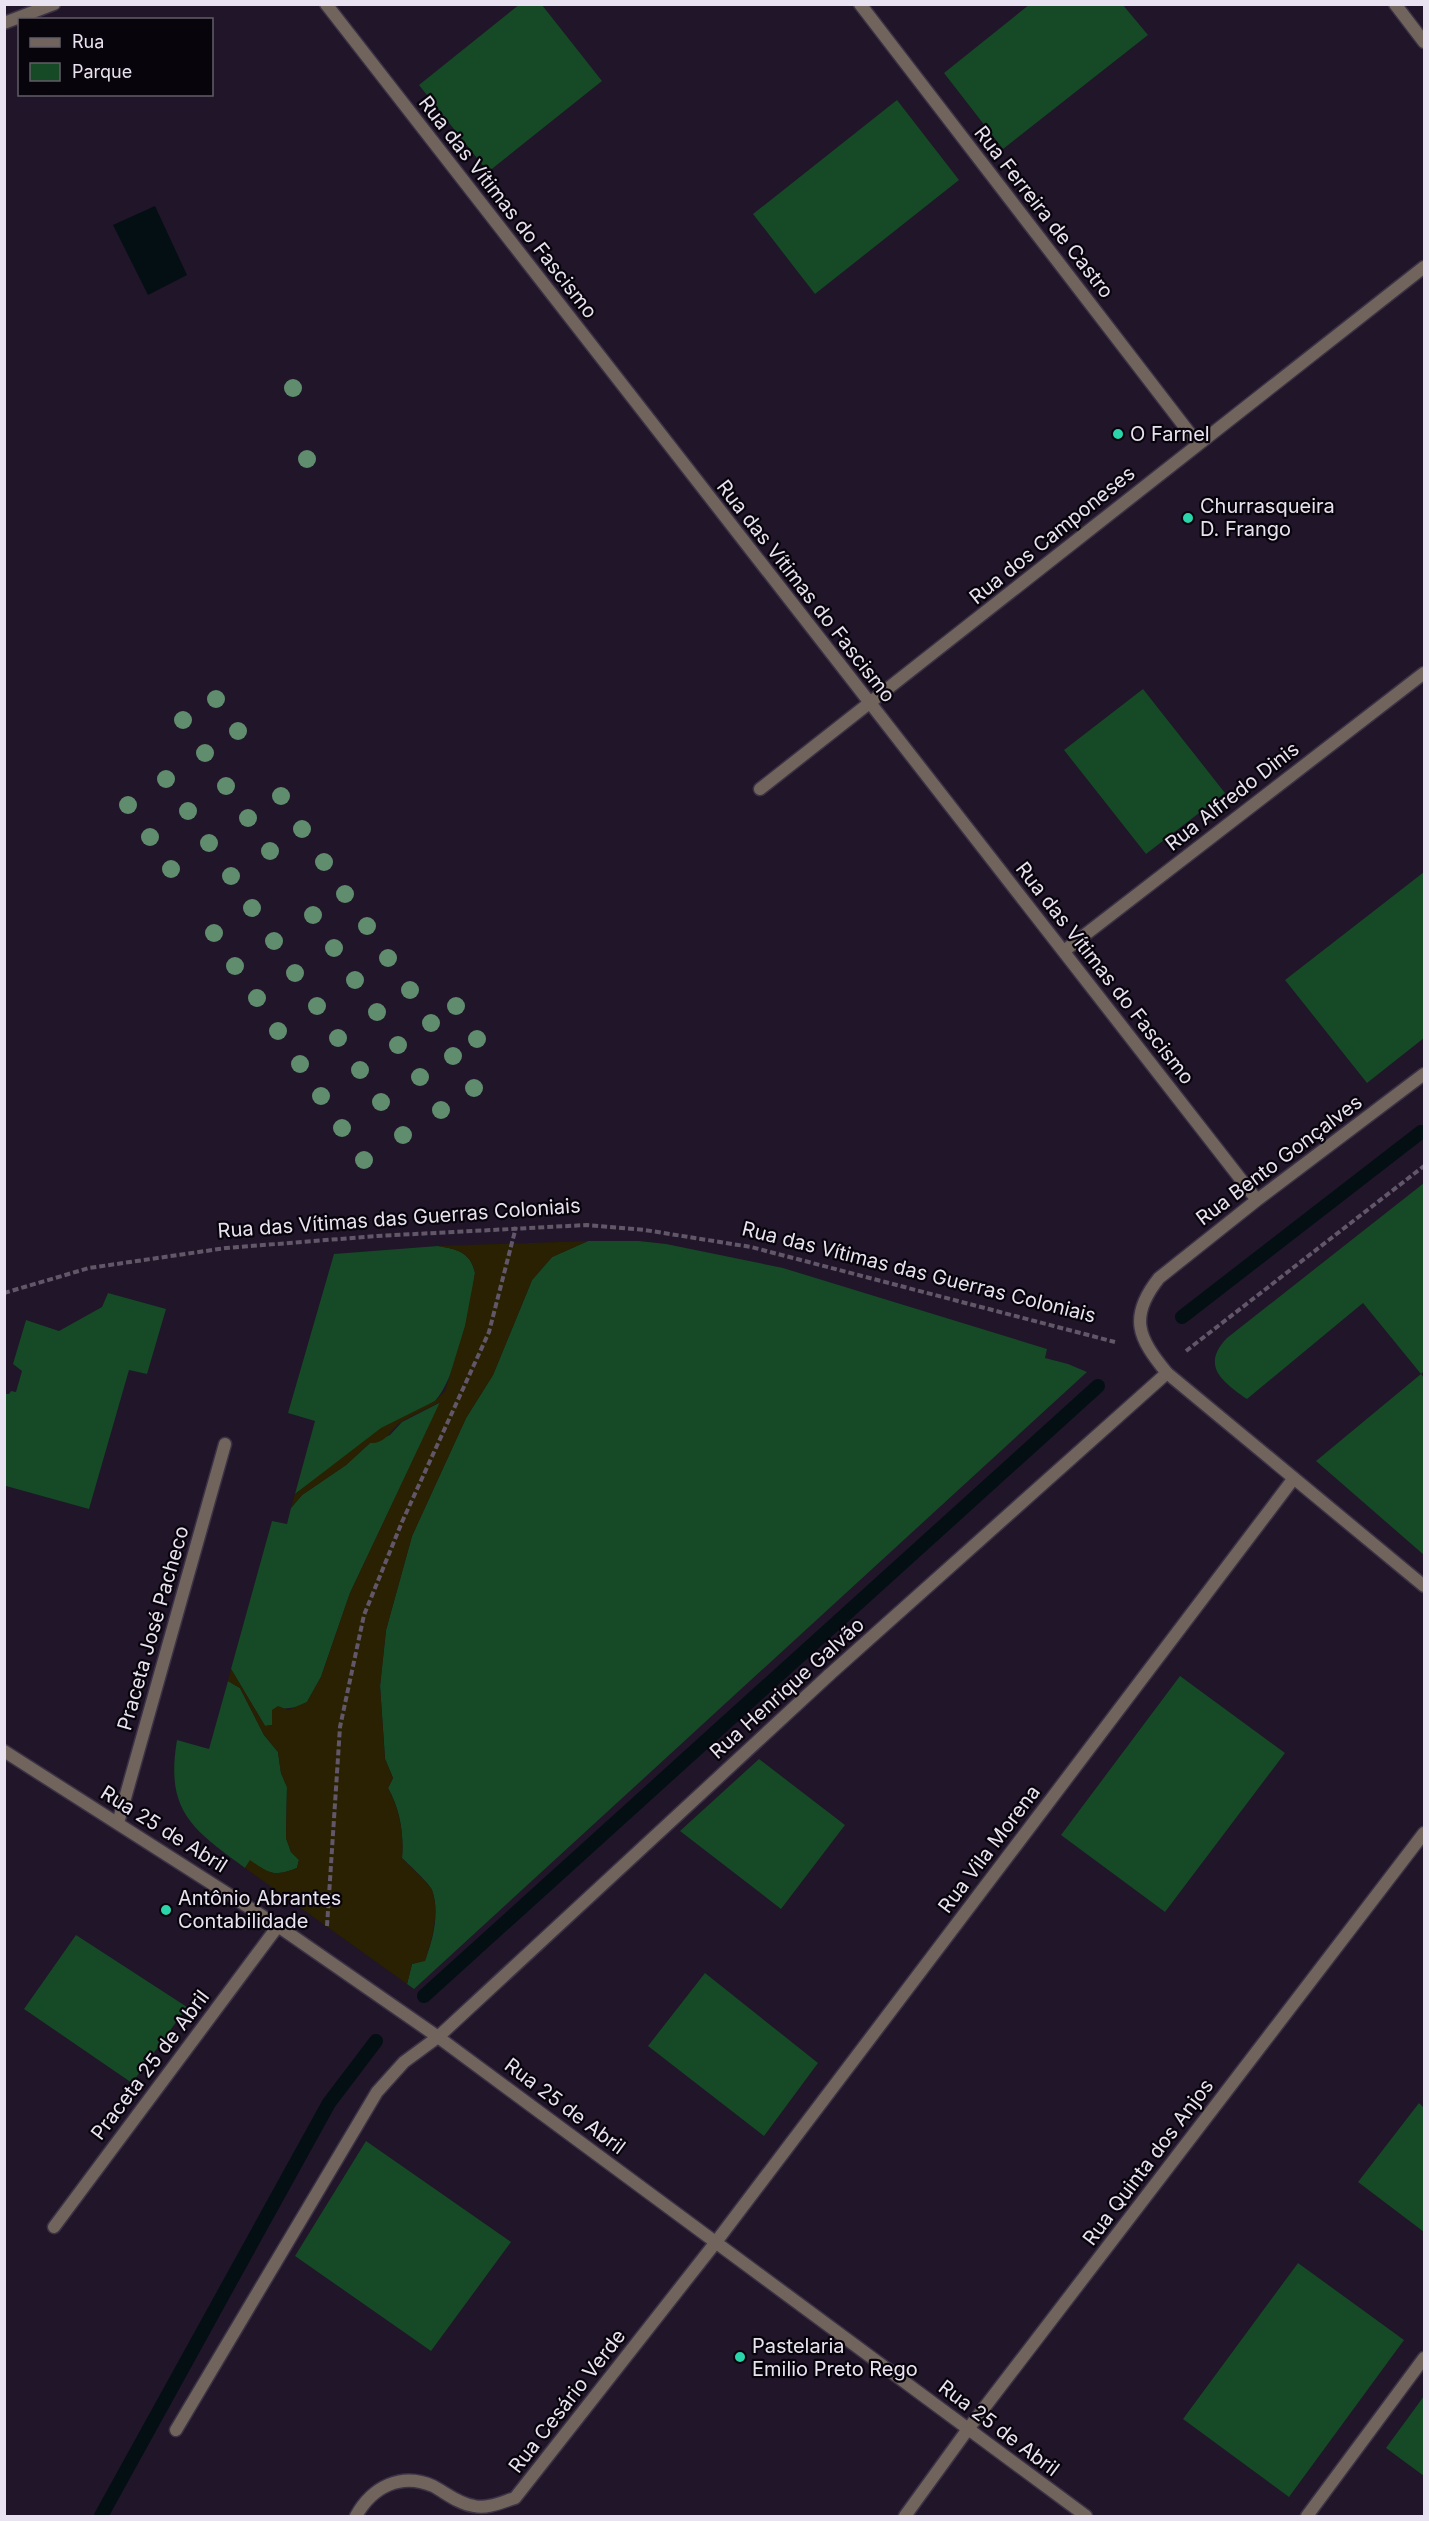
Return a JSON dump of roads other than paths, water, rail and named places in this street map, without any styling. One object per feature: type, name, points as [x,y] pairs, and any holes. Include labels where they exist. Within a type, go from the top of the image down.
[{"type":"street","points":[[4,23],[54,4]]},
{"type":"street","name":"Rua das Vítimas do Fascismo","points":[[326,4],[869,705],[1257,1200]]},
{"type":"street","name":"Rua Ferreira de Castro","points":[[860,4],[1198,444]]},
{"type":"street","points":[[1395,4],[1425,42]]},
{"type":"street","name":"Rua dos Camponeses","points":[[760,789],[1425,267]]},
{"type":"street","name":"Rua Alfredo Dinis","points":[[1064,951],[1425,672]]},
{"type":"street","name":"Rua Bento Gonçalves","points":[[1167,1373],[1147,1349],[1140,1331],[1140,1311],[1148,1292],[1158,1278],[1257,1200],[1425,1074]]},
{"type":"street","points":[[1167,1373],[1425,1586]]},
{"type":"street","name":"Rua Henrique Galvão","points":[[176,2430],[377,2092],[404,2062],[438,2037],[829,1675],[1167,1373]]},
{"type":"street","name":"Praceta José Pacheco","points":[[118,1823],[225,1444]]},
{"type":"street","name":"Rua Vila Morena","points":[[716,2242],[1294,1478]]},
{"type":"street","name":"Rua 25 de Abril","points":[[4,1752],[278,1926],[438,2037],[1086,2517]]},
{"type":"street","name":"Rua Quinta dos Anjos","points":[[905,2517],[968,2429],[1425,1833]]},
{"type":"street","name":"Praceta 25 de Abril","points":[[54,2227],[278,1926]]},
{"type":"street","name":"Rua Cesário Verde","points":[[356,2517],[373,2495],[391,2482],[414,2480],[475,2506],[495,2505],[515,2498],[716,2242]]},
{"type":"street","points":[[1307,2517],[1425,2358]]},
{"type":"waterway","points":[[1182,1317],[1421,1132]]},
{"type":"waterway","points":[[424,1996],[1098,1386]]},
{"type":"waterway","points":[[101,2516],[329,2103],[376,2041]]},
{"type":"place","name":"O Farnel","points":[[1118,434]]},
{"type":"place","name":"Churrasqueira D. Frango","points":[[1188,518]]},
{"type":"place","name":"Antônio Abrantes Contabilidade","points":[[166,1910]]},
{"type":"place","name":"Pastelaria Emilio Preto Rego","points":[[740,2357]]}]
